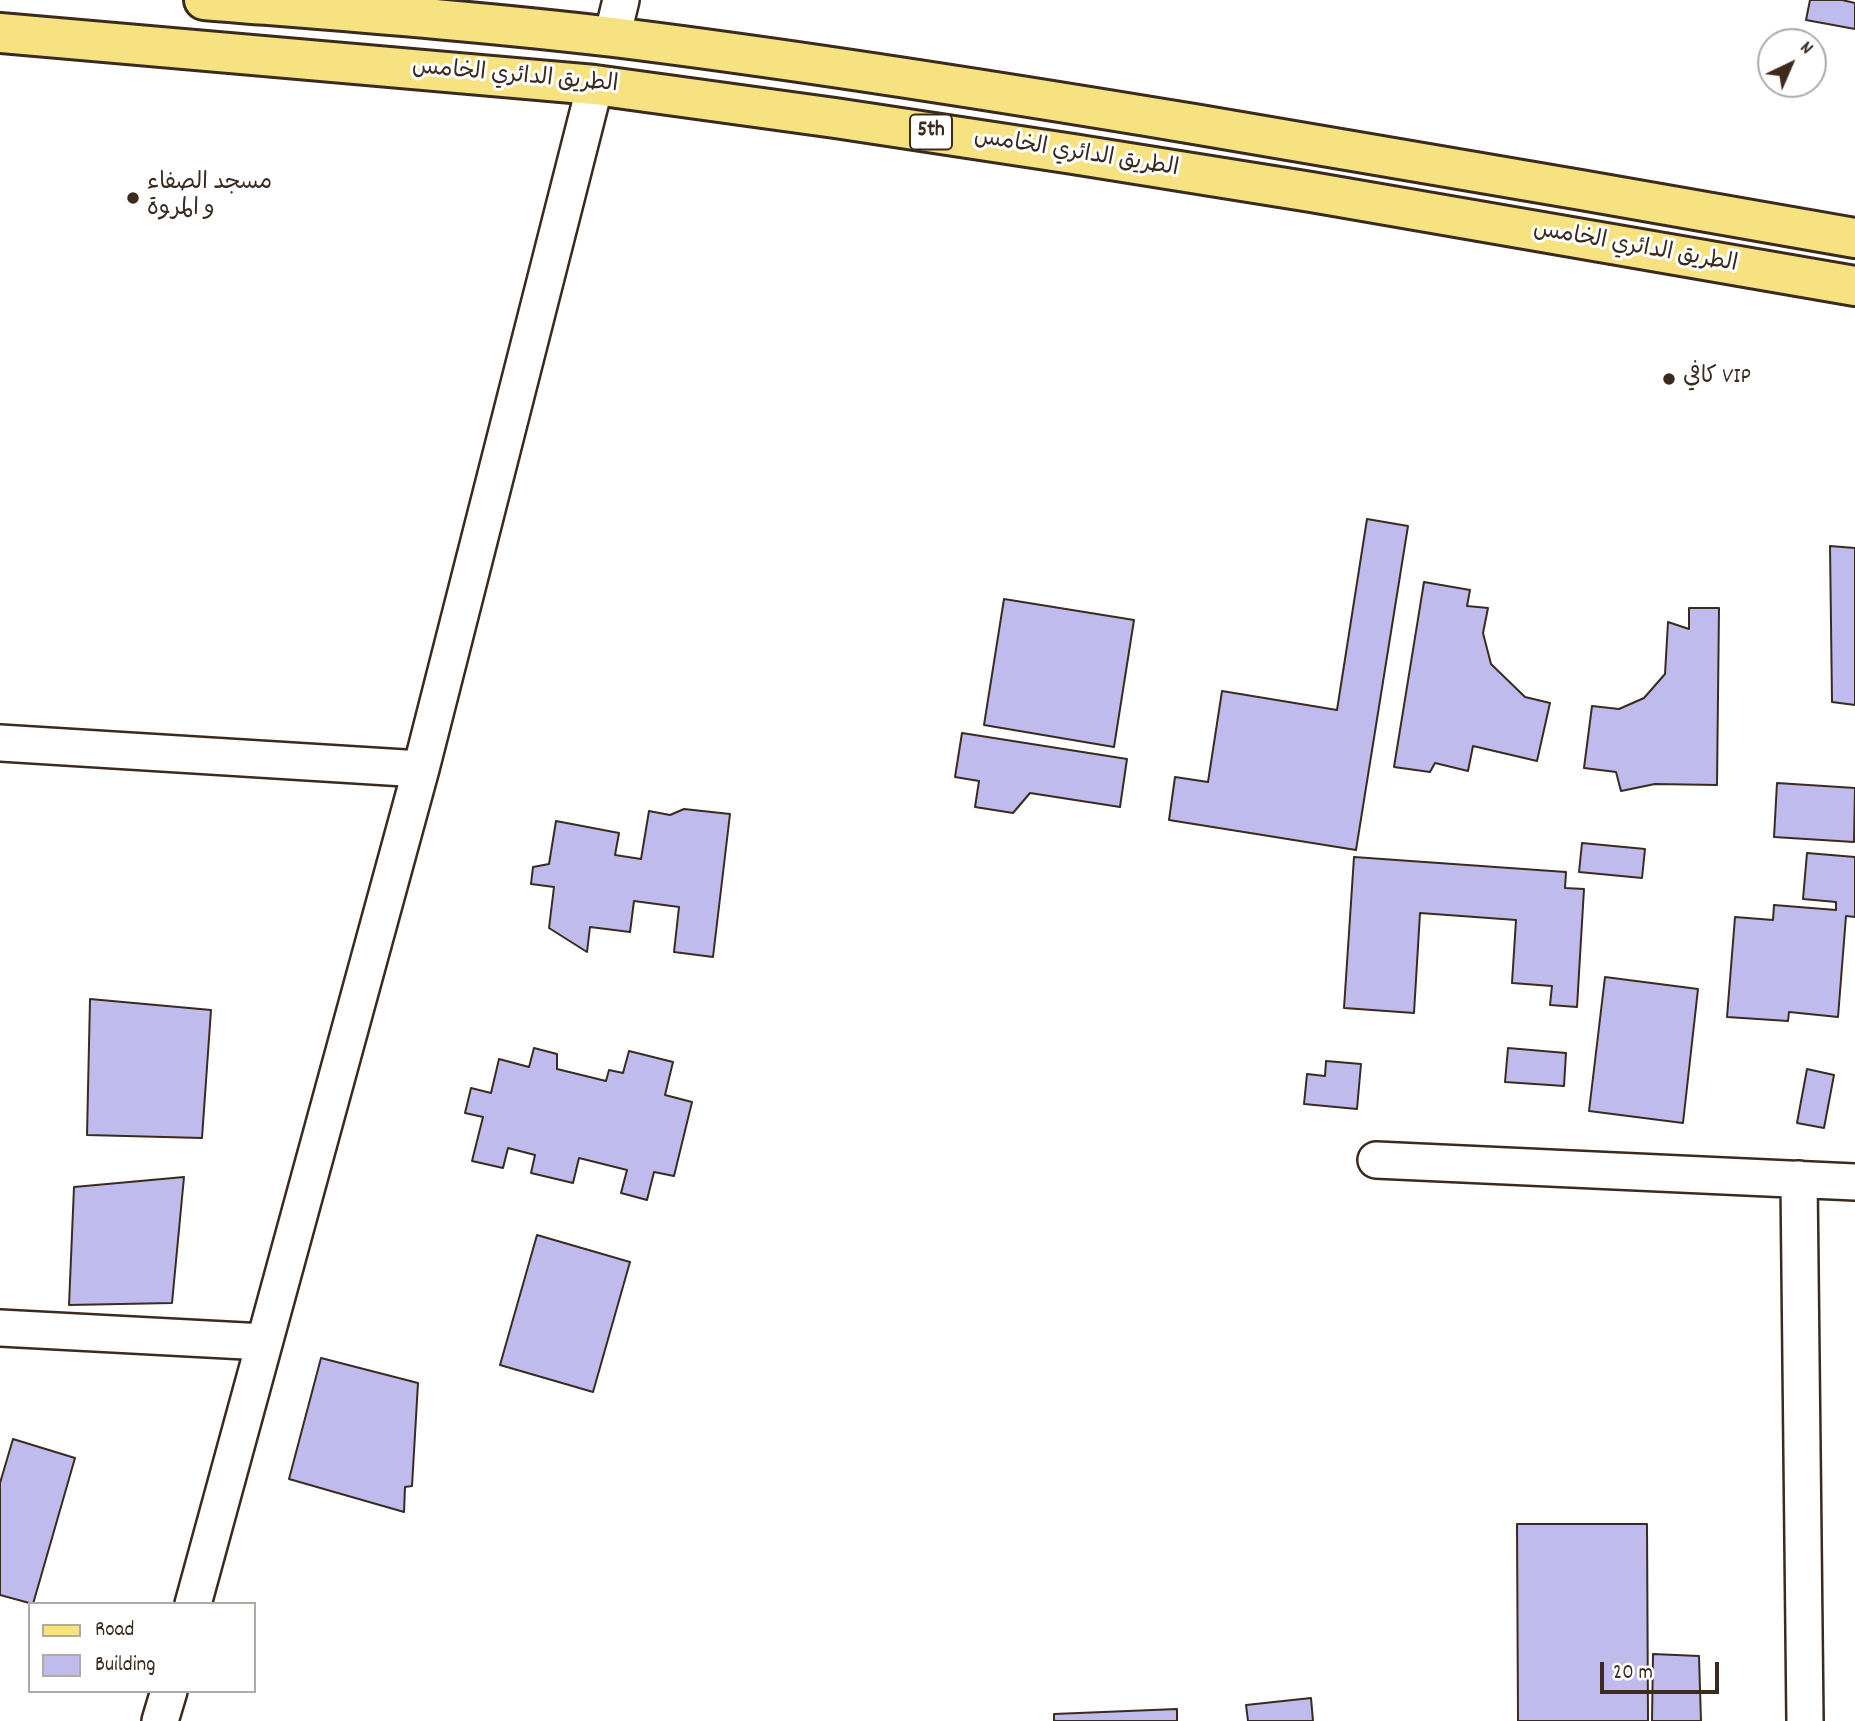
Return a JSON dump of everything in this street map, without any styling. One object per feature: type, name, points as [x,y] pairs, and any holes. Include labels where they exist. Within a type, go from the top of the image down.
[{"type":"main road","name":"5th","points":[[204,0],[612,37],[1015,94],[1855,238]]},
{"type":"main road","name":"الطريق الدائري الخامس","points":[[0,33],[595,85],[1113,160],[1855,286]]},
{"type":"street","points":[[612,37],[621,0]]},
{"type":"street","points":[[194,1602],[421,769],[595,85]]},
{"type":"street","points":[[0,743],[421,769]]},
{"type":"street","points":[[1376,1160],[1855,1182]]},
{"type":"street","points":[[1799,1179],[1805,1721]]},
{"type":"street","points":[[0,1328],[264,1342]]},
{"type":"street","points":[[160,1721],[168,1693]]},
{"type":"building","points":[[1810,0],[1842,0],[1855,3],[1855,29],[1806,20]]},
{"type":"building","points":[[1367,519],[1408,526],[1356,850],[1169,820],[1175,777],[1208,782],[1222,691],[1337,710]]},
{"type":"building","points":[[1830,546],[1855,548],[1855,705],[1832,702]]},
{"type":"building","points":[[1424,582],[1470,590],[1467,606],[1488,608],[1483,633],[1491,664],[1525,697],[1550,703],[1537,761],[1473,746],[1468,771],[1435,763],[1430,772],[1394,767]]},
{"type":"building","points":[[1004,599],[1134,620],[1114,747],[984,725]]},
{"type":"building","points":[[1689,608],[1719,608],[1717,785],[1655,784],[1621,791],[1616,772],[1584,768],[1592,706],[1619,709],[1644,698],[1665,674],[1668,622],[1689,629]]},
{"type":"building","points":[[962,733],[1127,759],[1120,807],[1030,793],[1013,813],[975,807],[979,781],[955,777]]},
{"type":"building","points":[[1777,783],[1855,788],[1854,842],[1774,837]]},
{"type":"building","points":[[684,809],[730,814],[713,957],[674,952],[679,907],[634,901],[630,932],[590,927],[587,952],[549,928],[554,887],[531,884],[533,867],[549,864],[556,821],[619,833],[615,855],[641,859],[649,811],[670,815]]},
{"type":"building","points":[[1582,843],[1645,849],[1642,878],[1579,872]]},
{"type":"building","points":[[1807,853],[1855,857],[1855,917],[1846,916],[1838,1017],[1789,1012],[1788,1021],[1727,1017],[1735,917],[1773,920],[1774,905],[1836,910],[1836,902],[1803,899]]},
{"type":"building","points":[[1354,857],[1566,872],[1565,888],[1584,889],[1577,1007],[1550,1005],[1552,986],[1512,983],[1516,920],[1420,913],[1414,1013],[1344,1008]]},
{"type":"building","points":[[1605,977],[1698,989],[1683,1123],[1589,1111]]},
{"type":"building","points":[[90,999],[211,1010],[202,1138],[87,1135]]},
{"type":"building","points":[[534,1048],[557,1054],[557,1069],[606,1081],[609,1070],[623,1073],[629,1051],[673,1062],[665,1095],[692,1102],[674,1176],[654,1172],[647,1200],[621,1193],[627,1170],[579,1158],[573,1183],[531,1173],[535,1155],[508,1148],[503,1168],[472,1161],[483,1117],[465,1113],[471,1088],[491,1093],[499,1059],[529,1067]]},
{"type":"building","points":[[1508,1048],[1566,1053],[1564,1086],[1505,1082]]},
{"type":"building","points":[[1326,1061],[1361,1064],[1357,1109],[1304,1104],[1307,1074],[1325,1076]]},
{"type":"building","points":[[1807,1069],[1834,1075],[1824,1128],[1797,1123]]},
{"type":"building","points":[[184,1177],[172,1303],[69,1305],[74,1187]]},
{"type":"building","points":[[537,1235],[630,1262],[593,1392],[500,1365]]},
{"type":"building","points":[[321,1358],[418,1383],[412,1486],[405,1487],[404,1512],[289,1479]]},
{"type":"building","points":[[13,1439],[75,1458],[34,1602],[0,1595],[0,1483]]},
{"type":"building","points":[[1517,1524],[1647,1524],[1648,1721],[1518,1721]]},
{"type":"building","points":[[1653,1654],[1699,1656],[1701,1721],[1652,1721]]},
{"type":"building","points":[[1311,1698],[1313,1721],[1248,1721],[1246,1705]]},
{"type":"building","points":[[1177,1709],[1177,1721],[1054,1721],[1054,1714]]},
{"type":"place","name":"مسجد الصفاء و المروة","points":[[133,198]]},
{"type":"place","name":"كافي VIP","points":[[1669,379]]}]
